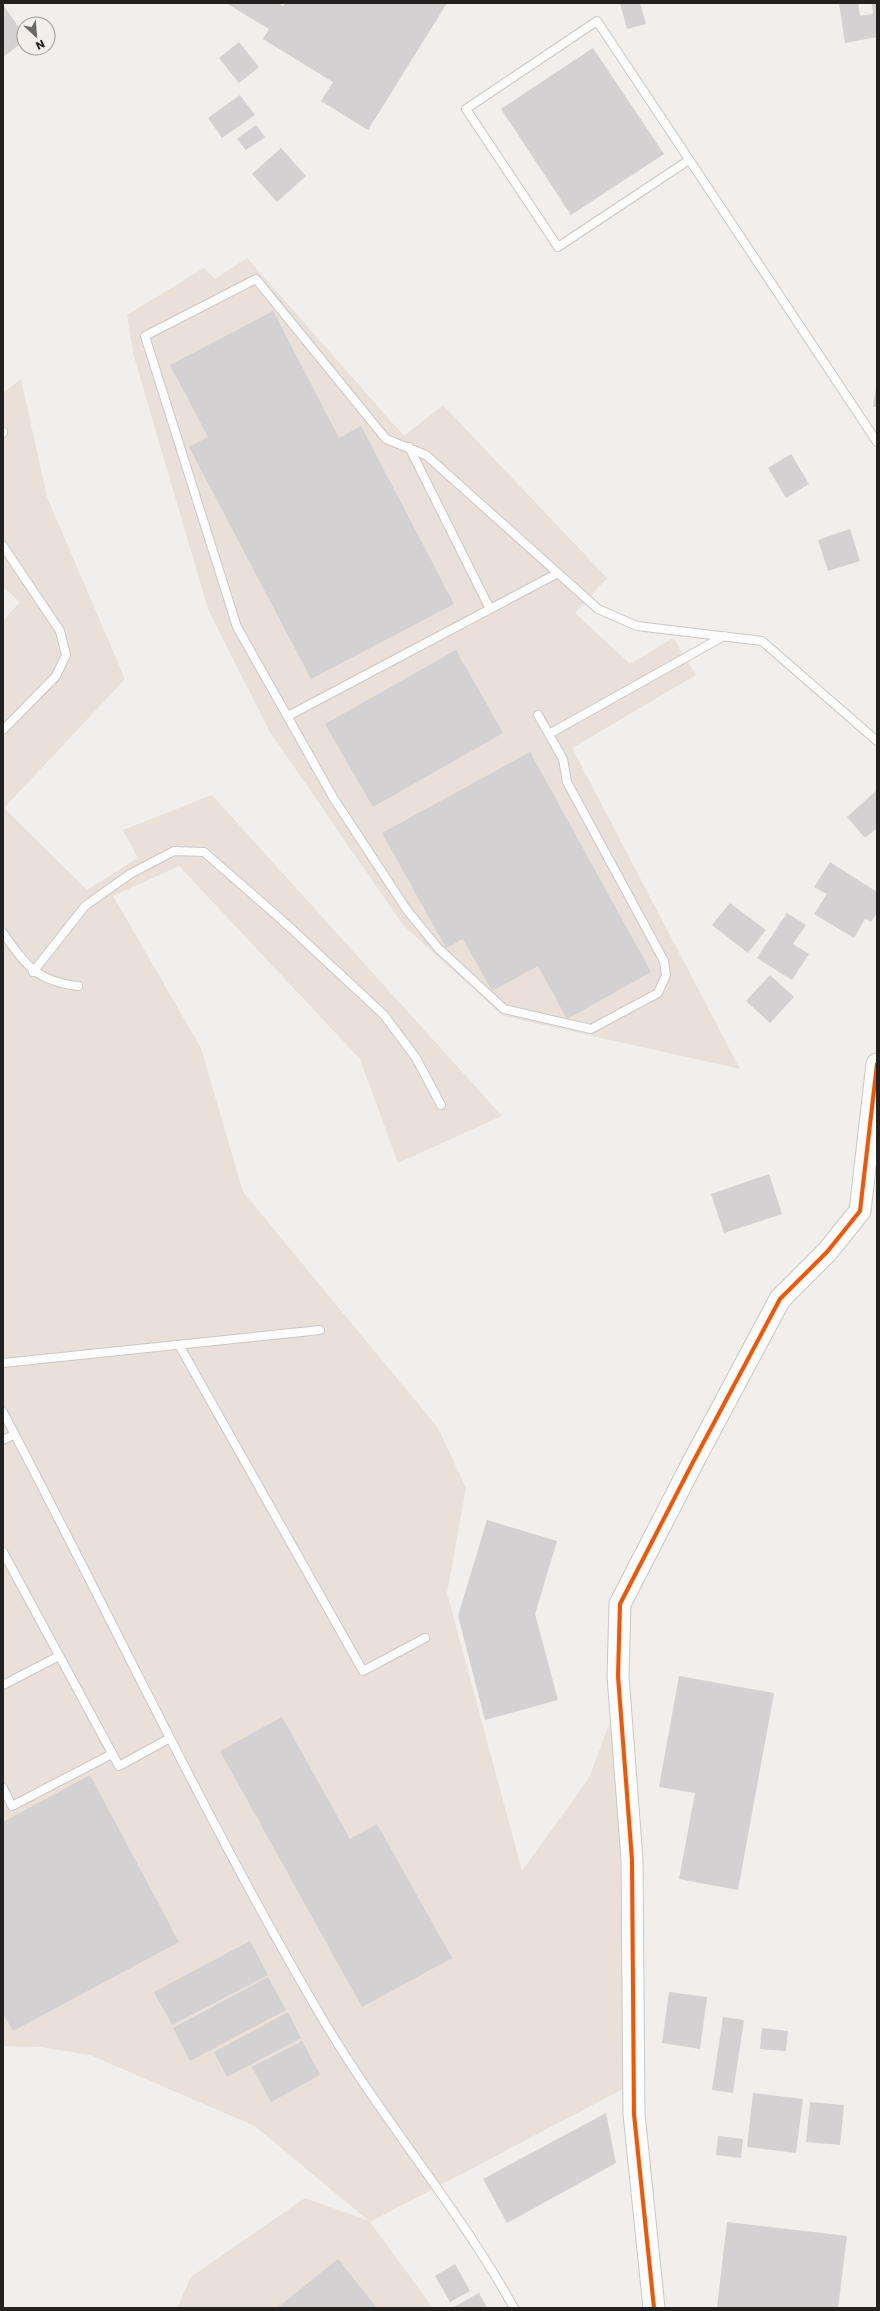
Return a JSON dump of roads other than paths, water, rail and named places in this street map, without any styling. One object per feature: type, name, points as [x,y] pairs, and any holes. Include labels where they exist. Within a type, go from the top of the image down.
[{"type":"street","points":[[654,2308],[634,2114],[632,1860],[618,1676],[620,1604],[692,1464],[780,1299],[827,1252],[860,1210],[877,1064]]},
{"type":"lane","points":[[690,160],[558,247],[466,109],[597,21],[690,160],[877,442]]},
{"type":"lane","points":[[538,715],[563,759],[567,782],[664,961],[666,975],[658,993],[592,1029],[504,1009],[438,948],[407,910],[334,799],[238,627],[145,336],[256,279],[386,439],[426,454],[598,609],[637,626],[762,641],[877,741]]},
{"type":"lane","points":[[408,447],[490,609]]},
{"type":"lane","points":[[3,546],[60,630],[66,655],[56,676],[3,730]]},
{"type":"lane","points":[[288,716],[558,573]]},
{"type":"lane","points":[[549,734],[724,636]]},
{"type":"lane","points":[[33,972],[85,906],[130,874],[174,851],[204,852],[283,921],[384,1015],[416,1058],[441,1105]]},
{"type":"lane","points":[[3,933],[33,972],[57,984],[78,986]]},
{"type":"lane","points":[[3,1363],[320,1330]]},
{"type":"lane","points":[[179,1345],[363,1671],[425,1638]]},
{"type":"lane","points":[[3,1412],[220,1837],[323,2020],[426,2176],[490,2265],[514,2308]]},
{"type":"lane","points":[[3,1440],[15,1434]]},
{"type":"lane","points":[[3,1552],[119,1766],[170,1738]]},
{"type":"lane","points":[[3,1685],[59,1656]]},
{"type":"lane","points":[[3,1788],[12,1806],[112,1754]]}]
